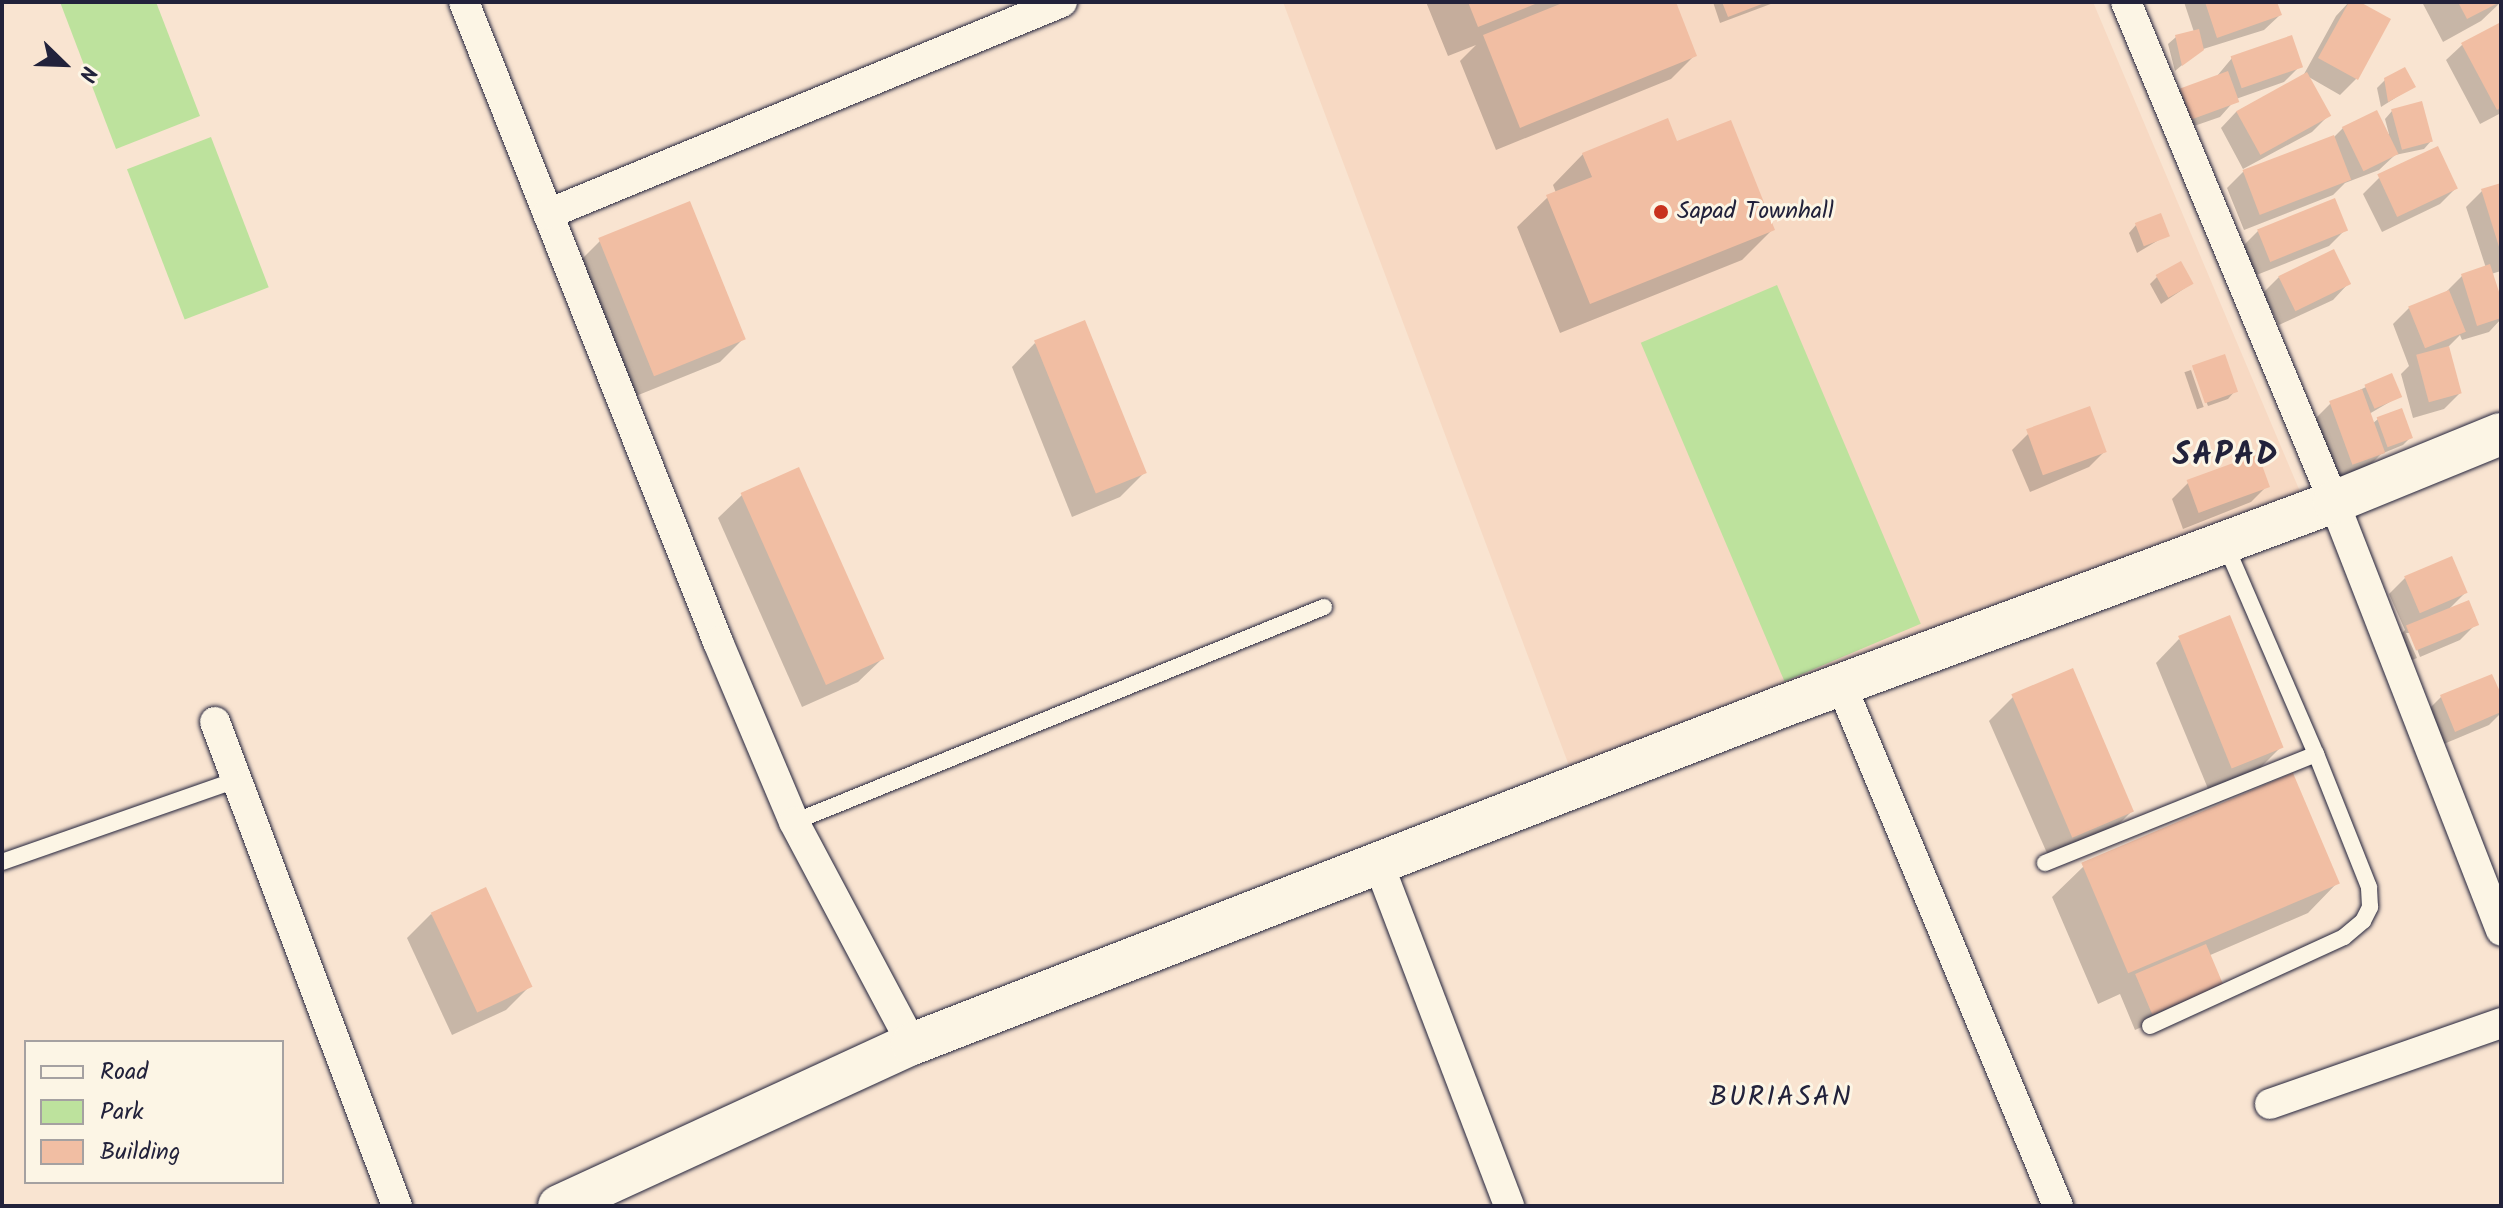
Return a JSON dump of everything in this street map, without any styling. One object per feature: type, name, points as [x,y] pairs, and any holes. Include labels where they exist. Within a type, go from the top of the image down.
[{"type":"main road","points":[[559,1206],[912,1044],[1771,711],[2334,502],[2501,434]]},
{"type":"street","points":[[464,2],[718,642],[794,822],[912,1044]]},
{"type":"street","points":[[548,214],[1062,2]]},
{"type":"street","points":[[2126,2],[2334,502],[2501,931]]},
{"type":"street","points":[[1842,687],[2058,1206]]},
{"type":"street","points":[[215,722],[397,1206]]},
{"type":"street","points":[[1379,865],[1509,1206]]},
{"type":"street","points":[[2270,1104],[2501,1023]]},
{"type":"lane","points":[[2150,1026],[2344,937],[2363,921],[2370,907],[2369,887],[2316,754],[2224,541]]},
{"type":"lane","points":[[794,822],[1324,607]]},
{"type":"lane","points":[[2045,863],[2316,754]]},
{"type":"lane","points":[[2,862],[236,780]]},
{"type":"shaded area","points":[[1283,2],[2093,2],[2301,494],[1571,771]]},
{"type":"green space","points":[[60,2],[156,2],[200,116],[116,149]]},
{"type":"green space","points":[[211,137],[269,287],[185,320],[127,169]]},
{"type":"green space","points":[[1777,285],[1921,624],[1785,682],[1641,343]]},
{"type":"building","points":[[1468,2],[1540,2],[1478,27]]},
{"type":"building","points":[[1565,2],[1676,2],[1697,56],[1520,128],[1483,35]]},
{"type":"building","points":[[1722,2],[1767,2],[1728,17]]},
{"type":"building","points":[[2205,2],[2277,2],[2282,15],[2217,38]]},
{"type":"building","points":[[2349,2],[2360,2],[2391,19],[2358,80],[2318,58]]},
{"type":"building","points":[[2458,2],[2500,2],[2467,19]]},
{"type":"building","points":[[2501,22],[2501,107],[2497,110],[2461,43]]},
{"type":"building","points":[[2199,29],[2204,50],[2182,66],[2175,35]]},
{"type":"building","points":[[2292,35],[2303,67],[2242,88],[2231,56]]},
{"type":"building","points":[[2405,67],[2416,87],[2388,102],[2384,78]]},
{"type":"building","points":[[2228,71],[2239,102],[2191,119],[2180,88]]},
{"type":"building","points":[[2307,72],[2331,116],[2260,155],[2236,111]]},
{"type":"building","points":[[2422,101],[2433,142],[2402,150],[2391,109]]},
{"type":"building","points":[[2377,110],[2398,154],[2363,171],[2342,127]]},
{"type":"building","name":"Sapad Townhall","points":[[1668,118],[1677,141],[1731,120],[1775,230],[1590,304],[1546,195],[1592,177],[1582,153]]},
{"type":"building","points":[[2334,135],[2351,180],[2260,215],[2243,170]]},
{"type":"building","points":[[2438,146],[2458,189],[2397,217],[2377,174]]},
{"type":"building","points":[[2501,183],[2501,250],[2500,250],[2481,189]]},
{"type":"building","points":[[2335,198],[2348,230],[2270,262],[2257,229]]},
{"type":"building","points":[[690,201],[746,339],[654,376],[598,238]]},
{"type":"building","points":[[2161,213],[2170,236],[2144,246],[2135,223]]},
{"type":"building","points":[[2334,249],[2351,284],[2295,311],[2278,276]]},
{"type":"building","points":[[2181,261],[2194,284],[2168,298],[2156,275]]},
{"type":"building","points":[[2490,264],[2501,298],[2501,318],[2477,326],[2461,274]]},
{"type":"building","points":[[2449,290],[2466,332],[2425,348],[2408,306]]},
{"type":"building","points":[[1085,320],[1147,473],[1096,494],[1034,341]]},
{"type":"building","points":[[2449,346],[2462,393],[2429,402],[2416,355]]},
{"type":"building","points":[[2225,354],[2238,392],[2205,403],[2192,365]]},
{"type":"building","points":[[2392,373],[2402,397],[2375,409],[2364,385]]},
{"type":"building","points":[[2362,389],[2385,453],[2352,465],[2329,401]]},
{"type":"building","points":[[2090,406],[2107,452],[2043,475],[2026,429]]},
{"type":"building","points":[[2402,408],[2413,438],[2388,447],[2377,417]]},
{"type":"building","points":[[2258,454],[2270,487],[2199,513],[2187,480]]},
{"type":"building","points":[[799,467],[884,659],[826,685],[741,493]]},
{"type":"building","points":[[2452,556],[2468,593],[2420,613],[2404,576]]},
{"type":"building","points":[[2469,600],[2479,625],[2416,651],[2406,625]]},
{"type":"building","points":[[2230,615],[2284,748],[2232,769],[2178,636]]},
{"type":"building","points":[[2073,668],[2134,812],[2072,838],[2011,694]]},
{"type":"building","points":[[2492,674],[2501,694],[2501,712],[2455,732],[2440,695]]},
{"type":"building","points":[[2293,773],[2340,883],[2128,973],[2081,863]]},
{"type":"building","points":[[486,887],[532,987],[477,1012],[431,913]]},
{"type":"building","points":[[2206,944],[2223,985],[2152,1015],[2135,974]]},
{"type":"place","name":"Sapad Townhall","points":[[1661,212]]},
{"type":"district","name":"SAPAD","points":[[2226,456]]},
{"type":"district","name":"BURIASAN","points":[[1781,1098]]}]
